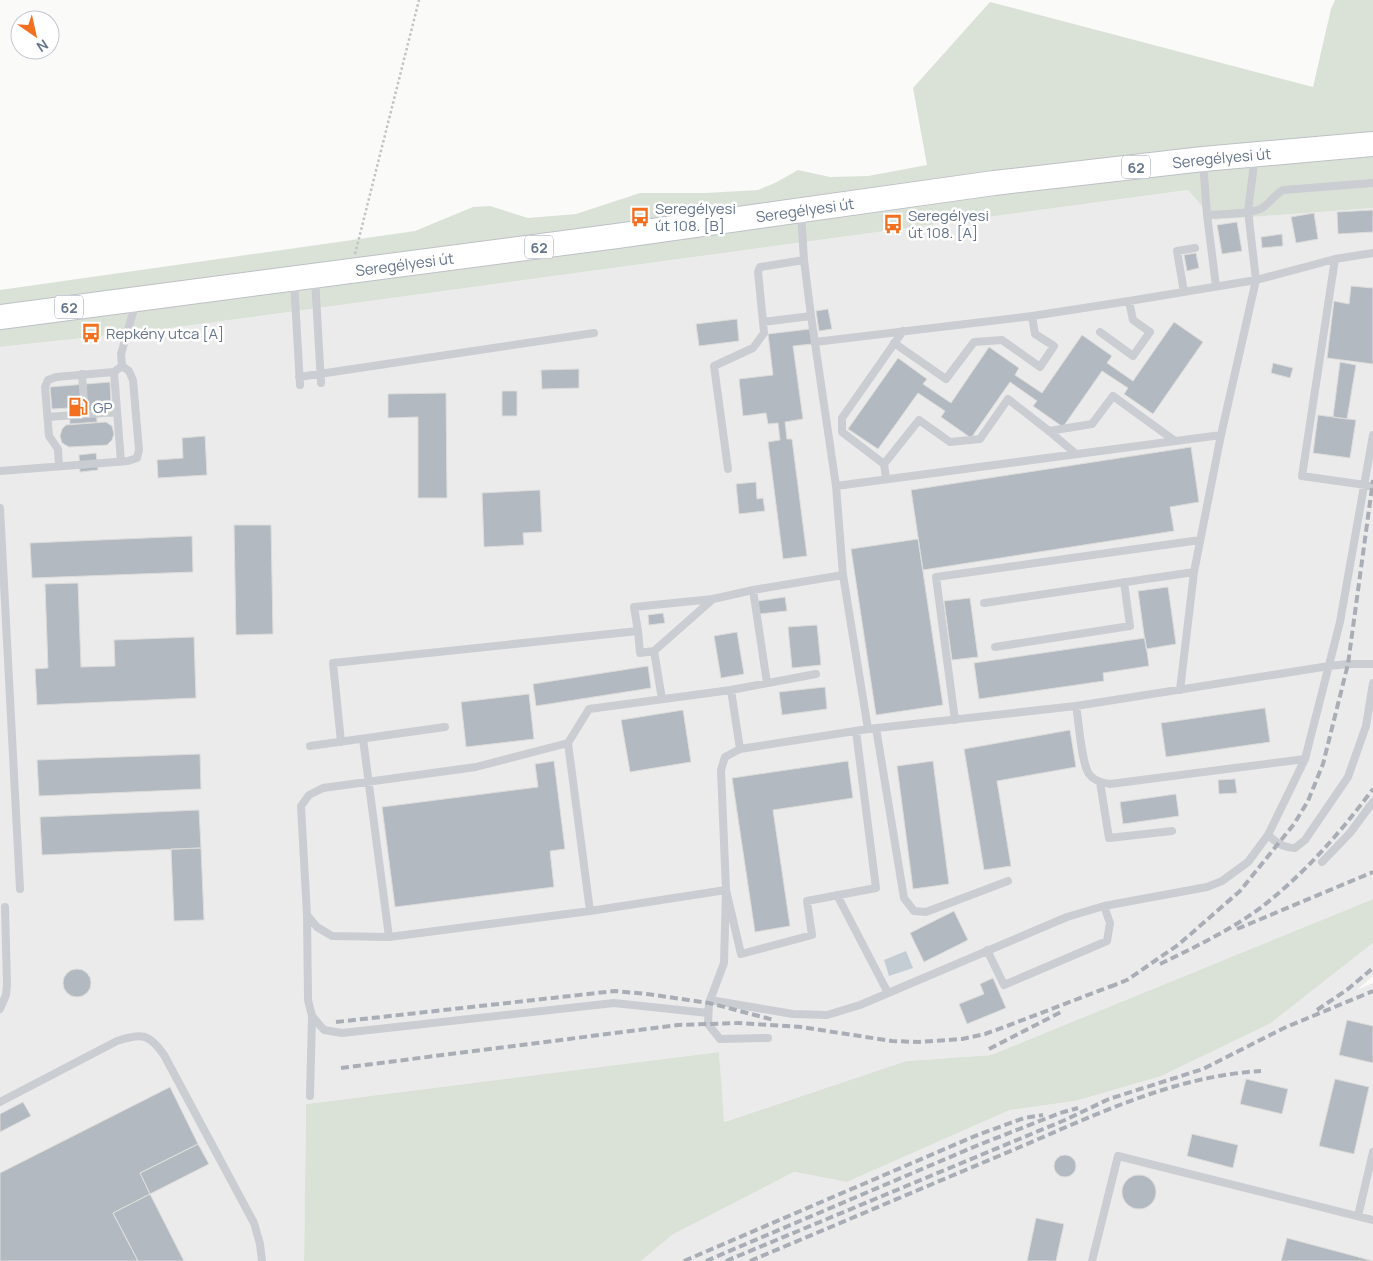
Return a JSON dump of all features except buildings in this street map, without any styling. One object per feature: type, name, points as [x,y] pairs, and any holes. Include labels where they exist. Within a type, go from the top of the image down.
[{"type":"main road","name":"Seregélyesi út","points":[[0,317],[350,272],[1041,178],[1203,159],[1373,144]]},
{"type":"lane","points":[[1180,690],[1194,572],[1256,280],[1248,212],[1255,154]]},
{"type":"lane","points":[[1203,159],[1207,215],[1216,286]]},
{"type":"lane","points":[[1207,215],[1260,210],[1283,190],[1373,183]]},
{"type":"lane","points":[[801,210],[804,260],[811,316],[836,486],[843,576],[904,898],[914,911],[926,912],[1008,881]]},
{"type":"lane","points":[[1184,292],[1177,251],[1196,248]]},
{"type":"lane","points":[[815,342],[1032,316],[1129,302],[1256,280],[1335,259],[1373,253]]},
{"type":"lane","points":[[1335,259],[1302,476],[1373,486]]},
{"type":"lane","points":[[728,469],[714,366],[753,348],[764,333],[758,272],[760,267],[804,260]]},
{"type":"lane","points":[[304,277],[321,383]]},
{"type":"lane","points":[[304,277],[300,381],[320,374],[594,333]]},
{"type":"lane","points":[[122,366],[122,354],[138,298]]},
{"type":"lane","points":[[1100,332],[1133,356],[1150,332],[1133,320],[1129,302]]},
{"type":"lane","points":[[763,322],[811,316]]},
{"type":"lane","points":[[894,343],[946,379],[974,342],[1002,340],[1040,367],[1054,346],[1035,334],[1032,316]]},
{"type":"lane","points":[[886,478],[884,464],[842,432],[842,418],[903,331]]},
{"type":"lane","points":[[59,466],[58,449],[49,436],[45,387],[48,380],[56,377],[114,372],[122,366]]},
{"type":"lane","points":[[0,471],[121,462],[137,458],[139,450],[133,380],[129,371],[122,366]]},
{"type":"lane","points":[[114,372],[121,462]]},
{"type":"lane","points":[[82,374],[85,414]]},
{"type":"lane","points":[[1049,431],[1092,424],[1112,396],[1175,441]]},
{"type":"lane","points":[[884,464],[919,420],[950,442],[980,439],[1008,398],[1076,454]]},
{"type":"lane","points":[[48,417],[117,412]]},
{"type":"lane","points":[[836,486],[1222,435]]},
{"type":"lane","points":[[710,1000],[793,1014],[827,1015],[860,1005],[1067,917],[1104,906],[1207,887],[1222,881],[1248,862],[1268,835],[1305,759],[1340,622],[1373,435]]},
{"type":"lane","points":[[0,508],[20,889]]},
{"type":"lane","points":[[955,720],[936,577],[1200,540]]},
{"type":"lane","points":[[984,603],[1194,572]]},
{"type":"lane","points":[[713,599],[654,651],[640,653],[634,607],[713,599],[753,590],[843,576]]},
{"type":"lane","points":[[995,646],[1130,626],[1124,582]]},
{"type":"lane","points":[[753,590],[767,683]]},
{"type":"lane","points":[[340,742],[333,663],[638,631]]},
{"type":"lane","points":[[654,651],[662,699]]},
{"type":"lane","points":[[768,1038],[720,1039],[708,1024],[708,1003],[724,963],[726,890],[721,770],[726,757],[740,749],[856,731],[1076,706],[1329,666],[1373,664]]},
{"type":"lane","points":[[590,911],[568,743],[589,709],[731,690],[816,674]]},
{"type":"lane","points":[[1268,835],[1285,848],[1295,848],[1305,840],[1348,777],[1366,726],[1373,683]]},
{"type":"lane","points":[[731,690],[740,749]]},
{"type":"lane","points":[[1076,706],[1085,764],[1090,775],[1100,782],[1110,784],[1305,759]]},
{"type":"lane","points":[[310,746],[445,727]]},
{"type":"lane","points":[[726,890],[741,954],[812,935],[807,901],[876,888],[856,731]]},
{"type":"lane","points":[[362,739],[390,937]]},
{"type":"lane","points":[[310,1096],[312,1016],[308,1000],[307,915],[301,806],[309,795],[323,788],[476,767],[568,743]]},
{"type":"lane","points":[[1100,782],[1109,838],[1172,831]]},
{"type":"lane","points":[[1322,862],[1350,833],[1373,802]]},
{"type":"lane","points":[[307,915],[317,927],[332,936],[390,937],[590,911],[726,890]]},
{"type":"lane","points":[[837,895],[888,993]]},
{"type":"lane","points":[[0,1009],[7,985],[3,926],[5,906]]},
{"type":"lane","points":[[987,950],[1004,985],[1107,941],[1110,923],[1104,906]]},
{"type":"lane","points":[[312,1016],[324,1030],[342,1033],[614,1003],[708,1013]]},
{"type":"lane","points":[[0,1102],[117,1041],[133,1036],[145,1036],[156,1042],[254,1223],[260,1244],[262,1261]]},
{"type":"lane","points":[[1358,1216],[1373,1152]]},
{"type":"lane","points":[[1092,1261],[1118,1156],[1373,1220]]},
{"type":"path","points":[[350,272],[419,0]]},
{"type":"shaded area","points":[[1335,0],[1373,0],[1373,208],[1214,220],[1188,190],[156,330],[0,347],[0,290],[415,231],[473,207],[490,206],[528,218],[576,214],[640,193],[706,193],[758,190],[798,170],[830,177],[868,176],[927,165],[913,88],[990,2],[1313,87],[1331,9]]},
{"type":"shaded area","points":[[1188,190],[1214,220],[1373,208],[1373,899],[991,1055],[906,1061],[723,1122],[719,1052],[306,1104],[304,1261],[0,1261],[0,347],[156,330]]},
{"type":"shaded area","points":[[1373,899],[1373,943],[1271,1023],[1161,1076],[1075,1101],[1010,1110],[847,1182],[794,1172],[672,1235],[641,1261],[304,1261],[306,1104],[719,1052],[724,1122],[906,1061],[991,1055]]},
{"type":"shaded area","points":[[1373,943],[1373,976],[1357,990],[1373,983],[1373,1261],[641,1261],[672,1235],[794,1172],[847,1182],[1010,1110],[1075,1101],[1271,1023]]},
{"type":"shaded area","points":[[906,951],[913,968],[889,976],[884,960]]},
{"type":"railway","points":[[1110,987],[1127,980],[1178,945],[1240,891],[1294,824],[1308,801],[1323,764],[1348,664],[1373,480]]},
{"type":"railway","points":[[1160,964],[1226,930],[1251,915],[1279,893],[1322,851],[1373,789]]},
{"type":"railway","points":[[1237,929],[1373,872]]},
{"type":"railway","points":[[1317,1010],[1348,989],[1373,968]]},
{"type":"railway","points":[[341,1068],[678,1025],[738,1023],[801,1027],[892,1041],[919,1042],[962,1039],[985,1034],[1114,985]]},
{"type":"railway","points":[[336,1022],[615,991],[709,1003],[774,1020]]},
{"type":"railway","points":[[726,1261],[1065,1120],[1109,1099],[1203,1069],[1284,1028],[1373,991]]},
{"type":"railway","points":[[989,1049],[1061,1012]]},
{"type":"railway","points":[[750,1261],[1103,1111],[1165,1089],[1196,1081],[1228,1074],[1261,1071]]},
{"type":"railway","points":[[706,1261],[976,1146],[1060,1113],[1078,1108]]},
{"type":"railway","points":[[684,1261],[975,1136],[1024,1118],[1043,1115]]},
{"type":"place","name":"Seregélyesi út 108. [B]","points":[[640,217]]},
{"type":"place","name":"Seregélyesi út 108. [A]","points":[[893,224]]},
{"type":"place","name":"Repkény utca [A]","points":[[91,333]]},
{"type":"place","name":"GP","points":[[78,407]]}]
